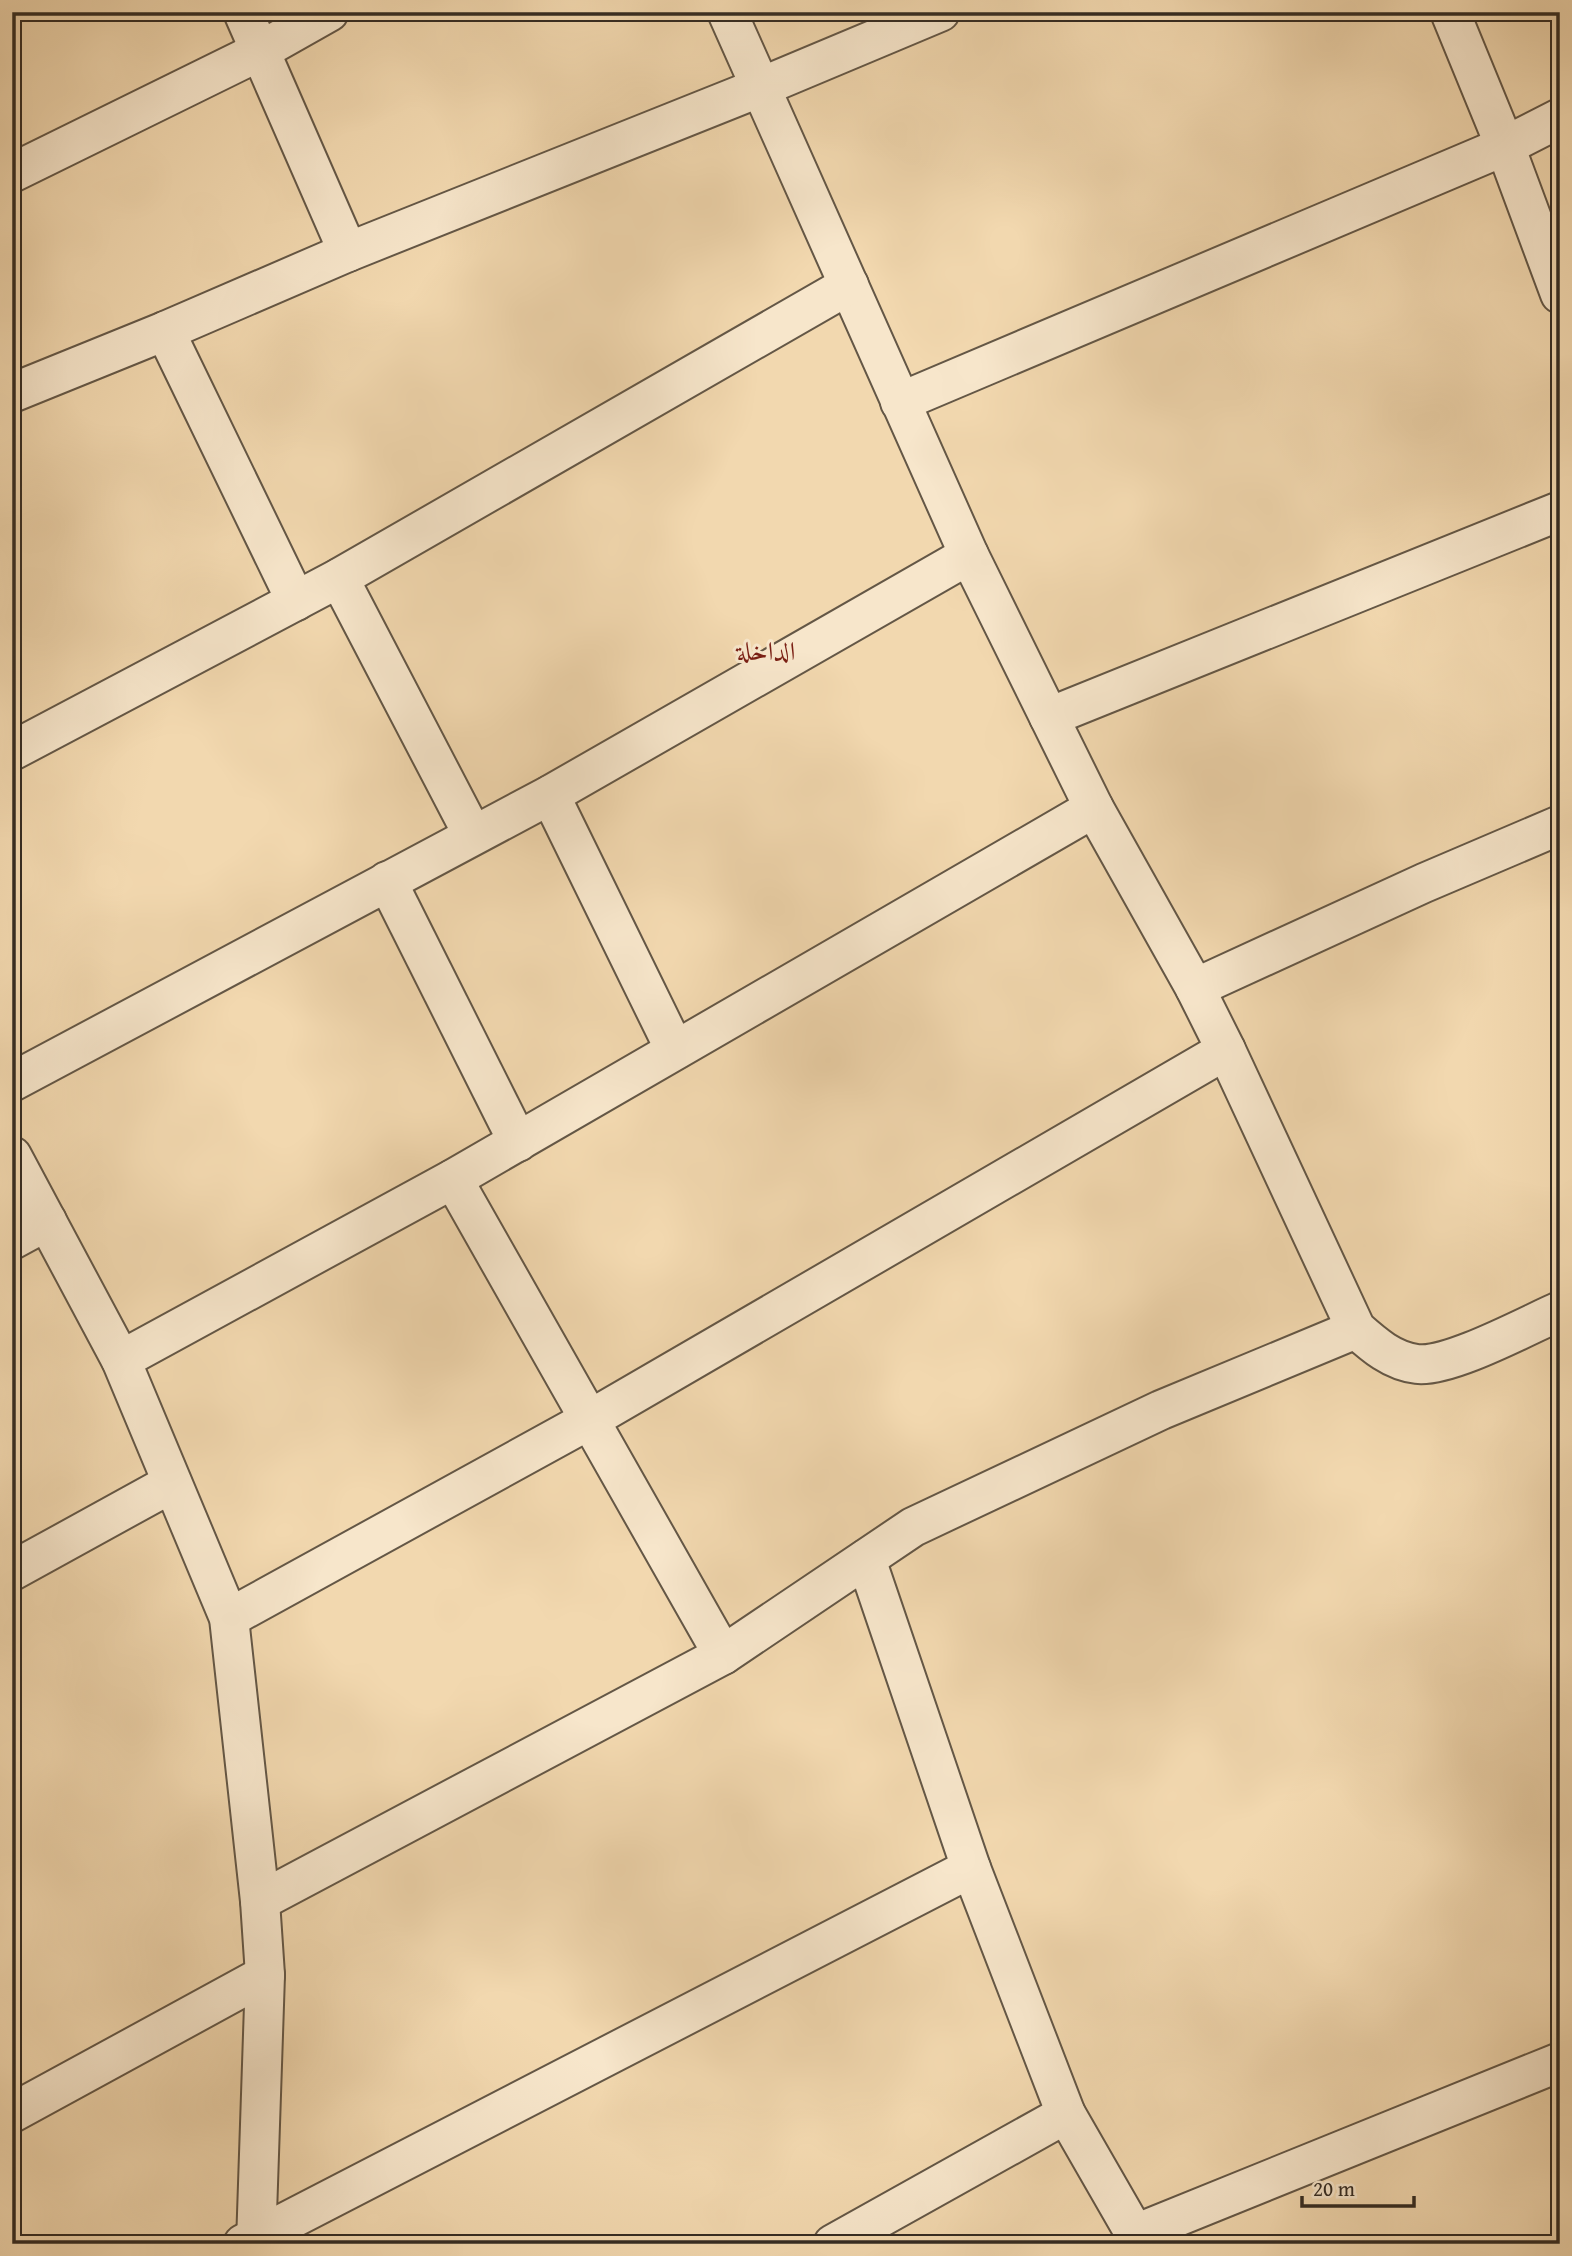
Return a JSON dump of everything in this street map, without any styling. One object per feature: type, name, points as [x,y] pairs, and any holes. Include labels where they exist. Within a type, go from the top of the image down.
[{"type":"street","points":[[243,12],[348,252]]},
{"type":"street","points":[[12,173],[260,51],[329,12]]},
{"type":"street","points":[[727,12],[969,555],[1094,808],[1227,1050],[1356,1329],[1383,1353],[1417,1365],[1451,1360],[1560,1311]]},
{"type":"street","points":[[12,393],[348,252],[761,87],[940,12]]},
{"type":"street","points":[[1450,12],[1505,146],[1560,294]]},
{"type":"street","points":[[900,402],[1505,146],[1560,118]]},
{"type":"street","points":[[12,751],[339,578],[849,285]]},
{"type":"street","points":[[164,331],[296,601]]},
{"type":"street","points":[[1049,717],[1560,512]]},
{"type":"street","points":[[12,1082],[550,795],[969,555]]},
{"type":"street","points":[[339,578],[473,835]]},
{"type":"street","points":[[550,795],[676,1050]]},
{"type":"street","points":[[121,1360],[453,1180],[1094,808]]},
{"type":"street","points":[[1195,988],[1424,883],[1560,825]]},
{"type":"street","points":[[387,881],[518,1142]]},
{"type":"street","points":[[229,1618],[589,1420],[1227,1050]]},
{"type":"street","points":[[12,1156],[121,1360],[229,1618],[260,1901],[265,1975],[252,2241]]},
{"type":"street","points":[[453,1180],[723,1655]]},
{"type":"street","points":[[12,1240],[47,1222]]},
{"type":"street","points":[[260,1901],[723,1655],[913,1527],[1161,1410],[1356,1329]]},
{"type":"street","points":[[12,1571],[172,1483]]},
{"type":"street","points":[[866,1559],[971,1868],[1066,2113],[1137,2239],[1560,2062]]},
{"type":"street","points":[[252,2241],[971,1868]]},
{"type":"street","points":[[12,2113],[265,1975]]},
{"type":"street","points":[[833,2244],[1066,2113]]},
{"type":"district","name":"الداخلة","points":[[766,651]]}]
